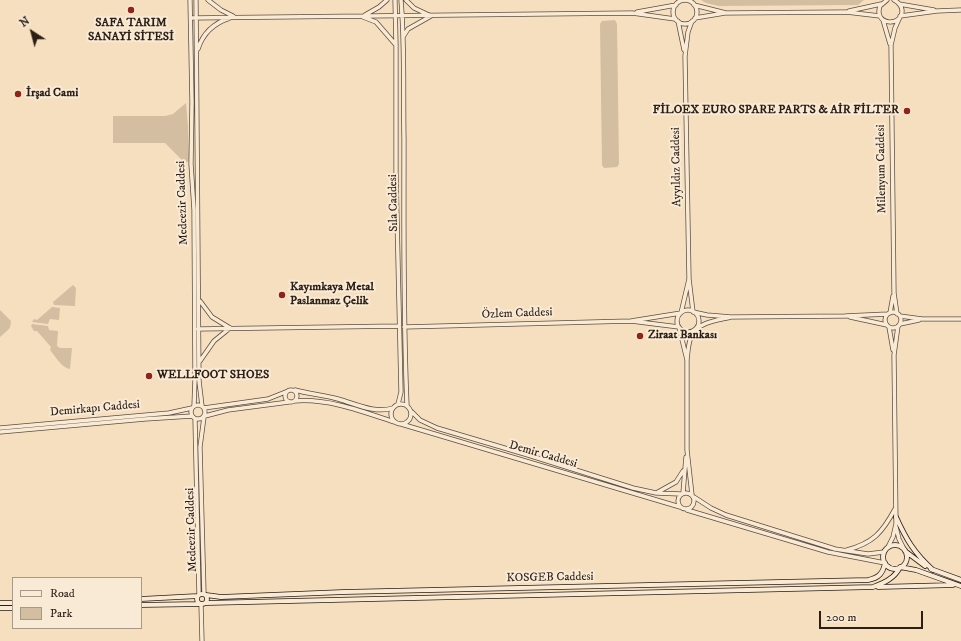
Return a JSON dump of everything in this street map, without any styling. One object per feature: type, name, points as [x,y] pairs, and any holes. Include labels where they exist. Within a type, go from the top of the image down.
[{"type":"main road","points":[[896,517],[909,544],[916,554],[933,570]]},
{"type":"main road","points":[[905,550],[906,560],[900,567],[892,568],[884,563],[884,552],[888,547],[896,545],[905,550],[922,564],[933,570],[961,580]]},
{"type":"main road","name":"KOSGEB Caddesi","points":[[142,599],[202,595],[221,597],[344,592],[868,580],[880,576],[884,569],[884,563]]},
{"type":"main road","name":"KOSGEB Caddesi","points":[[873,587],[890,579],[900,567],[916,570],[959,586]]},
{"type":"main road","name":"KOSGEB Caddesi","points":[[200,604],[959,586]]},
{"type":"main road","points":[[142,605],[200,604],[197,601],[202,595],[208,598],[206,603]]},
{"type":"main road","points":[[0,604],[12,603]]},
{"type":"main road","points":[[0,608],[12,608]]},
{"type":"street","name":"Medcezir Caddesi","points":[[190,0],[192,102],[191,164],[194,210],[197,329],[200,387],[203,407]]},
{"type":"street","name":"Medcezir Caddesi","points":[[193,407],[199,300],[196,0]]},
{"type":"street","points":[[208,0],[221,10],[236,17]]},
{"type":"street","points":[[361,16],[374,11],[387,0]]},
{"type":"street","points":[[295,390],[298,396],[294,401],[228,410],[204,417],[200,420],[193,418],[191,412],[193,407],[198,405],[203,407],[268,399],[292,390],[295,390],[338,399],[378,410],[393,408],[398,404],[401,392],[402,327],[396,173],[395,0]]},
{"type":"street","name":"Sıla Caddesi","points":[[401,0],[403,37],[405,208],[402,327],[407,405]]},
{"type":"street","points":[[406,0],[414,8],[431,16]]},
{"type":"street","points":[[632,13],[686,0],[726,13]]},
{"type":"street","points":[[846,12],[887,0]]},
{"type":"street","points":[[896,1],[937,10]]},
{"type":"street","points":[[891,45],[902,10],[896,1]]},
{"type":"street","points":[[676,20],[673,12],[678,2]]},
{"type":"street","points":[[882,2],[879,9],[880,16],[883,20],[891,45]]},
{"type":"street","points":[[692,3],[697,10],[694,20]]},
{"type":"street","points":[[883,20],[890,22],[897,20],[900,17],[937,10],[961,10]]},
{"type":"street","points":[[191,18],[632,13],[676,20],[684,24],[694,20],[726,13],[846,12],[880,16]]},
{"type":"street","points":[[361,16],[376,22],[396,45]]},
{"type":"street","points":[[403,37],[408,29],[431,16]]},
{"type":"street","points":[[197,53],[202,38],[208,30],[222,21],[236,17]]},
{"type":"street","name":"Ayyıldız Caddesi","points":[[676,20],[685,56]]},
{"type":"street","name":"Ayyıldız Caddesi","points":[[693,312],[688,279],[685,56],[688,32],[694,20]]},
{"type":"street","name":"Milenyum Caddesi","points":[[891,45],[894,293]]},
{"type":"street","name":"Ayyıldız Caddesi","points":[[681,313],[688,279]]},
{"type":"street","points":[[894,293],[889,313],[885,318],[894,355]]},
{"type":"street","points":[[894,293],[899,325],[894,355],[896,524],[899,539],[905,550]]},
{"type":"street","points":[[199,300],[212,317],[230,328],[214,341],[199,362]]},
{"type":"street","points":[[687,360],[677,318],[681,313],[686,311],[706,315],[731,317],[845,316],[893,312],[898,315],[922,319],[961,319]]},
{"type":"street","points":[[693,312],[698,319],[698,323],[691,336],[687,360],[687,450],[682,494],[678,501],[680,507],[828,552],[884,563]]},
{"type":"street","name":"Özlem Caddesi","points":[[197,329],[402,327],[631,321],[681,313]]},
{"type":"street","points":[[845,316],[894,328],[899,325],[922,319]]},
{"type":"street","points":[[679,327],[687,332],[690,332],[708,323],[731,317]]},
{"type":"street","name":"Özlem Caddesi","points":[[631,321],[679,327]]},
{"type":"street","points":[[288,391],[285,397],[289,402]]},
{"type":"street","name":"Demir Caddesi","points":[[294,401],[310,400],[324,402],[364,412],[399,424],[680,507]]},
{"type":"street","points":[[393,408],[391,416],[399,424],[406,423],[412,416],[412,412],[407,405],[398,404]]},
{"type":"street","name":"Demirkapı Caddesi","points":[[0,428],[169,413],[193,407]]},
{"type":"street","points":[[203,407],[206,411],[204,417]]},
{"type":"street","name":"Demir Caddesi","points":[[412,412],[420,420],[437,428],[633,488],[656,493],[682,494]]},
{"type":"street","name":"Medcezir Caddesi","points":[[202,595],[200,448],[204,417]]},
{"type":"street","name":"Medcezir Caddesi","points":[[193,418],[202,595]]},
{"type":"street","name":"Demirkapı Caddesi","points":[[0,432],[132,420],[193,418]]},
{"type":"street","points":[[687,450],[694,505],[687,510]]},
{"type":"street","points":[[656,493],[676,482],[682,474],[685,466]]},
{"type":"street","points":[[682,494],[688,493],[711,508],[733,517],[845,551],[868,554],[884,552]]},
{"type":"street","points":[[845,551],[863,545],[874,539],[882,531],[896,508]]},
{"type":"street","points":[[888,547],[893,537],[896,524]]},
{"type":"street","points":[[200,604],[202,641]]},
{"type":"green space","points":[[701,0],[864,0],[858,5],[719,6],[706,3]]},
{"type":"green space","points":[[615,20],[617,24],[619,164],[617,167],[604,168],[602,165],[600,24],[602,21]]},
{"type":"green space","points":[[186,103],[189,161],[185,163],[165,143],[113,143],[113,116],[165,116],[173,114]]},
{"type":"green space","points":[[73,285],[76,288],[75,306],[54,305],[53,302]]},
{"type":"green space","points":[[52,307],[60,308],[59,320],[50,319],[48,324],[32,322],[34,319],[37,320]]},
{"type":"green space","points":[[0,310],[11,321],[10,328],[0,337]]},
{"type":"green space","points":[[32,324],[48,326],[49,330],[58,331],[57,346],[60,348],[72,348],[70,369],[59,361],[50,350],[51,347],[37,331],[34,331],[31,326]]},
{"type":"place","name":"SAFA TARIM SANAYİ SİTESİ","points":[[131,10]]},
{"type":"place","name":"İrşad Cami","points":[[18,94]]},
{"type":"place","name":"FİLOEX EURO SPARE PARTS & AİR FİLTER","points":[[907,111]]},
{"type":"place","name":"Kayımkaya Metal Paslanmaz Çelik","points":[[282,295]]},
{"type":"place","name":"Ziraat Bankası","points":[[640,336]]},
{"type":"place","name":"WELLFOOT SHOES","points":[[149,376]]}]
